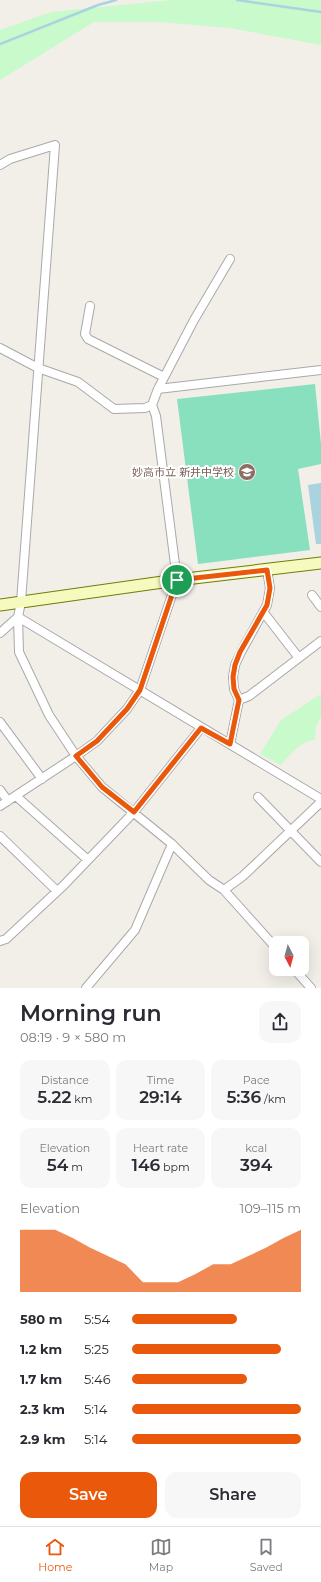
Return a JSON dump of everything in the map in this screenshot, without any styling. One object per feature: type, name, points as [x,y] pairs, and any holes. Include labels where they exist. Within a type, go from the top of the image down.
[{"type":"street","points":[[0,165],[10,159],[55,145],[21,602],[18,617],[19,652],[49,715],[76,756],[102,787],[172,844],[209,880],[224,890],[269,940]]},
{"type":"street","points":[[0,806],[97,741],[127,709],[140,690],[177,580],[156,416],[152,405],[158,389],[194,320],[230,259]]},
{"type":"street","points":[[90,306],[85,334],[88,339],[164,377]]},
{"type":"street","points":[[0,348],[38,368],[78,382],[114,409],[145,408],[152,405]]},
{"type":"street","points":[[158,389],[321,370]]},
{"type":"street","points":[[0,605],[177,580],[321,563]]},
{"type":"street","points":[[230,744],[239,700],[234,689],[233,677],[235,665],[240,652],[264,613],[267,605],[270,588],[267,570]]},
{"type":"street","points":[[312,595],[321,607]]},
{"type":"street","points":[[264,613],[299,658]]},
{"type":"street","points":[[18,617],[230,744],[321,801],[243,876],[224,890]]},
{"type":"street","points":[[0,633],[18,617]]},
{"type":"street","points":[[239,700],[249,696],[321,641]]},
{"type":"street","points":[[0,722],[42,779]]},
{"type":"street","points":[[0,941],[6,939],[57,891],[134,812],[201,728]]},
{"type":"street","points":[[0,790],[8,801]]},
{"type":"street","points":[[16,796],[88,860]]},
{"type":"street","points":[[258,797],[321,862]]},
{"type":"street","points":[[0,836],[57,891]]},
{"type":"street","points":[[86,988],[135,930],[172,844]]},
{"type":"street","points":[[301,976],[312,988]]},
{"type":"green space","points":[[171,0],[321,0],[321,45],[230,28],[159,22],[94,22],[0,80],[0,30],[51,12]]},
{"type":"green space","name":"妙高市立 新井中学校","points":[[315,384],[321,444],[321,464],[298,469],[310,550],[198,564],[177,399]]},
{"type":"green space","points":[[321,694],[321,717],[316,727],[315,740],[300,746],[281,765],[260,754],[281,720]]},
{"type":"water","points":[[321,483],[321,544],[316,544],[308,485]]},
{"type":"waterway","points":[[0,44],[98,5],[116,0]]},
{"type":"waterway","points":[[237,0],[321,12]]},
{"type":"place","name":"妙高市立 新井中学校","points":[[247,472]]},
{"type":"route","points":[[267,570],[270,588],[264,613],[240,652],[235,665],[233,677],[234,689],[239,700],[230,744],[201,728],[134,812],[102,787],[76,756],[97,741],[127,709],[140,690],[177,580],[267,570]]}]
